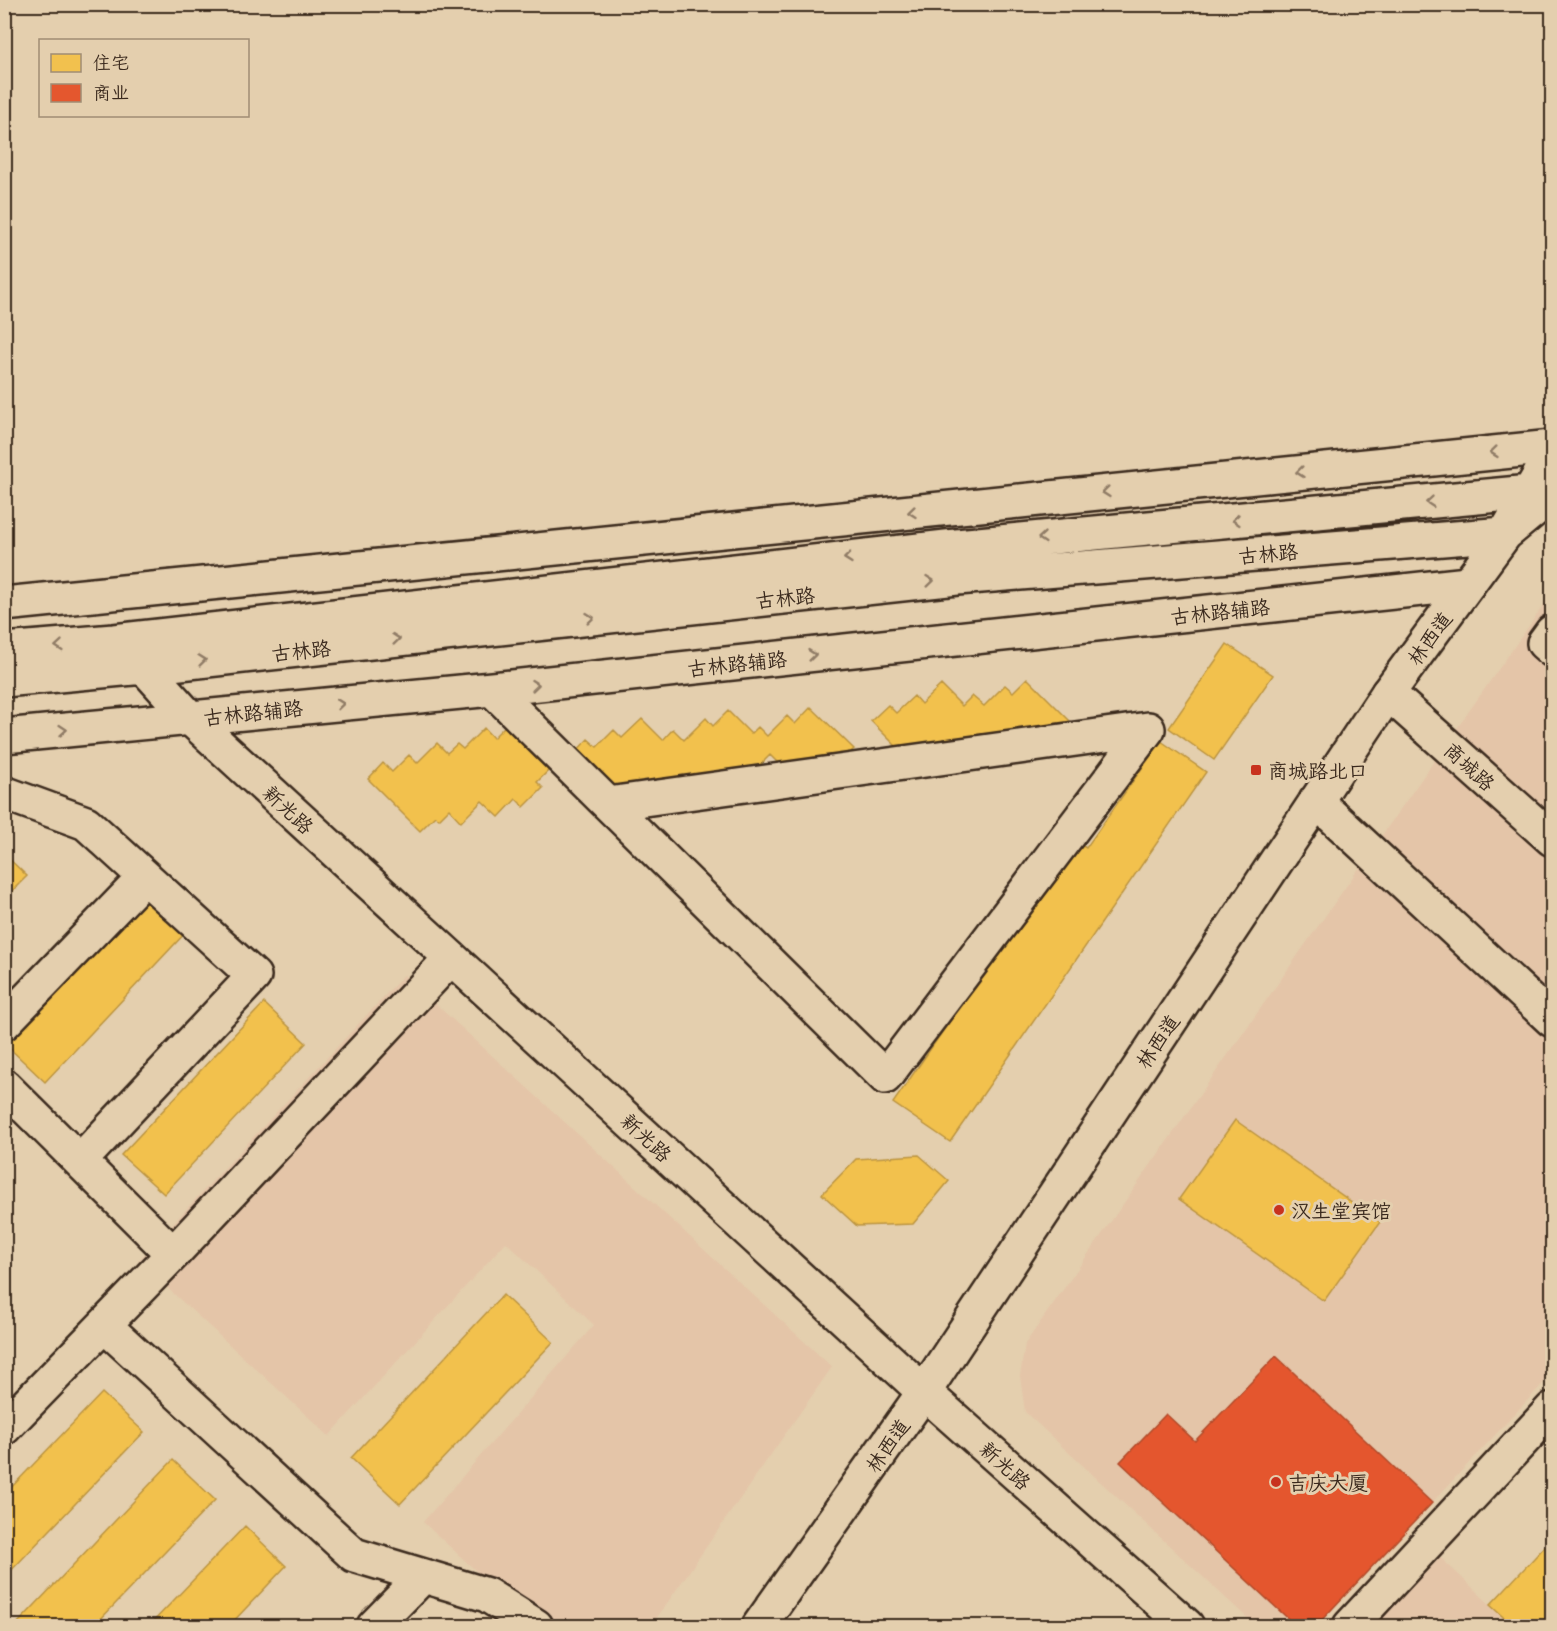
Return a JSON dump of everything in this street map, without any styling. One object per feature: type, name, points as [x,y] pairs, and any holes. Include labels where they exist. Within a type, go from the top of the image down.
[{"type":"main road","points":[[4,604],[1552,447]]},
{"type":"main road","name":"林西道","points":[[759,1626],[924,1392],[1388,693],[1504,534],[1545,491],[1552,454]]},
{"type":"main road","name":"古林路","points":[[4,650],[114,642],[945,547],[1545,491]]},
{"type":"main road","name":"古林路","points":[[4,680],[144,667],[957,578],[1504,534]]},
{"type":"main road","name":"古林路辅路","points":[[4,736],[492,689],[1468,584]]},
{"type":"main road","points":[[1552,632],[1544,643],[1552,650]]},
{"type":"main road","name":"新光路","points":[[114,642],[144,667],[190,718],[924,1392],[1187,1626]]},
{"type":"main road","points":[[492,689],[608,804],[885,1077],[1148,729],[608,804]]},
{"type":"main road","name":"商城路","points":[[1388,693],[1552,839]]},
{"type":"main road","points":[[4,793],[86,823],[254,976],[80,1161]]},
{"type":"main road","points":[[1316,801],[1552,1020]]},
{"type":"main road","points":[[4,1023],[145,877]]},
{"type":"main road","points":[[4,1428],[173,1254],[451,958]]},
{"type":"main road","points":[[4,1086],[173,1254]]},
{"type":"main road","points":[[105,1325],[354,1556],[487,1595],[536,1626]]},
{"type":"main road","points":[[1350,1626],[1552,1409]]},
{"type":"main road","points":[[374,1626],[423,1576]]},
{"type":"shaded area","points":[[1552,593],[1552,1374],[1317,1626],[1256,1626],[1025,1412],[1020,1376],[1025,1344]]},
{"type":"shaded area","points":[[404,975],[832,1367],[651,1626],[536,1626],[423,1522],[594,1325],[506,1242],[329,1436],[138,1261]]},
{"type":"shaded area","points":[[1440,1557],[1513,1626],[1375,1626]]},
{"type":"building: 住宅","points":[[1227,644],[1273,675],[1214,760],[1169,728]]},
{"type":"building: 住宅","points":[[1027,678],[1070,721],[1057,734],[924,774],[871,721],[888,705],[896,713],[914,696],[921,704],[941,685],[962,706],[972,696],[984,706],[1005,685],[1013,692]]},
{"type":"building: 住宅","points":[[811,707],[854,749],[841,761],[798,783],[770,755],[757,768],[625,809],[572,756],[588,739],[597,747],[614,730],[622,738],[642,719],[663,740],[673,729],[684,740],[706,718],[713,726],[728,711],[751,734],[758,727],[767,736],[787,716],[795,724]]},
{"type":"building: 住宅","points":[[510,721],[554,765],[537,782],[543,788],[524,807],[516,799],[499,817],[482,801],[461,822],[449,809],[439,819],[435,816],[420,831],[368,779],[383,763],[392,772],[409,755],[417,763],[437,743],[447,753],[457,744],[463,749],[484,728],[493,738]]},
{"type":"building: 住宅","points":[[1161,741],[1206,772],[950,1142],[893,1103],[1075,841],[1086,848]]},
{"type":"building: 住宅","points":[[4,854],[27,876],[4,899]]},
{"type":"building: 住宅","points":[[146,890],[188,930],[45,1082],[4,1041]]},
{"type":"building: 住宅","points":[[264,1003],[306,1043],[164,1194],[121,1155]]},
{"type":"building: 住宅","name":"汉生堂宾馆","points":[[1235,1120],[1380,1222],[1324,1301],[1179,1199]]},
{"type":"building: 住宅","points":[[919,1155],[949,1181],[913,1224],[857,1226],[822,1194],[856,1159]]},
{"type":"building: 住宅","points":[[503,1295],[553,1342],[400,1504],[351,1458]]},
{"type":"building: 住宅","points":[[102,1393],[144,1432],[4,1578],[4,1495]]},
{"type":"building: 住宅","points":[[173,1460],[215,1500],[94,1626],[15,1626]]},
{"type":"building: 住宅","points":[[245,1526],[286,1566],[229,1626],[149,1626]]},
{"type":"building: 住宅","points":[[1552,1539],[1552,1616],[1542,1626],[1513,1626],[1490,1605]]},
{"type":"building: 商业","name":"吉庆大厦","points":[[1276,1356],[1432,1503],[1316,1626],[1296,1626],[1120,1462],[1166,1414],[1195,1441]]},
{"type":"place","name":"商城路北口","points":[[1256,770]]},
{"type":"place","name":"汉生堂宾馆","points":[[1279,1210]]},
{"type":"place","name":"吉庆大厦","points":[[1276,1482]]}]
